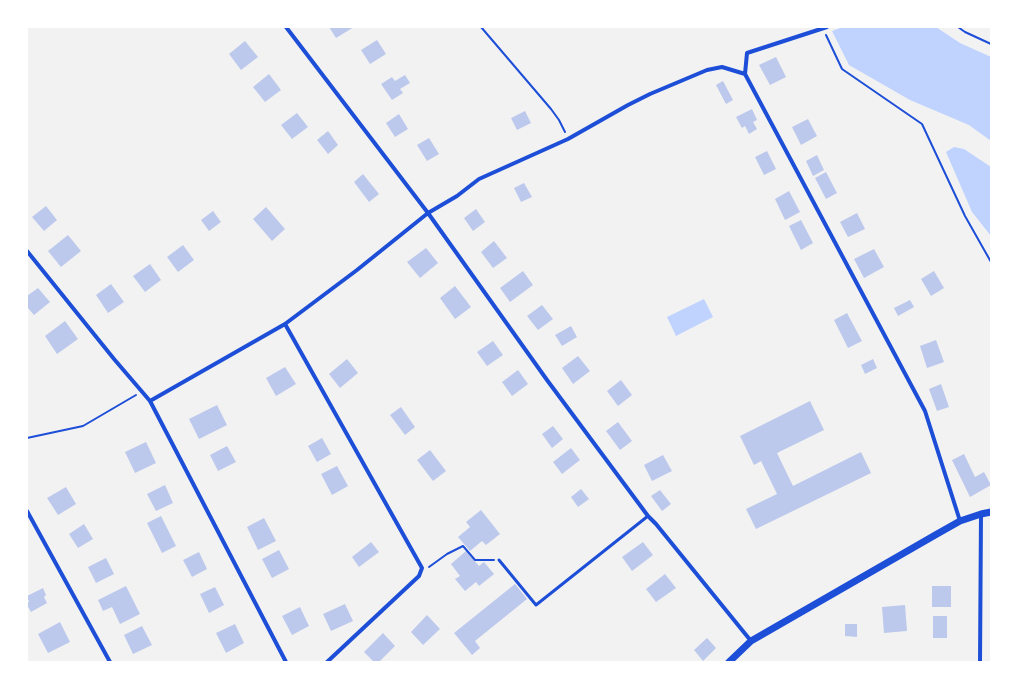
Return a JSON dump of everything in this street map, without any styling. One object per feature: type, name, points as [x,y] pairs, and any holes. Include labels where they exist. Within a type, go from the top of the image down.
[{"type":"street","points":[[286,27],[428,214],[547,380],[648,516],[751,641]]},
{"type":"street","points":[[825,28],[747,53],[745,74],[925,412],[960,521]]},
{"type":"street","points":[[150,401],[285,324],[428,214],[457,196],[479,179],[568,139],[650,94],[707,70],[722,67],[745,74]]},
{"type":"street","points":[[27,251],[114,359],[150,401],[286,662]]},
{"type":"street","points":[[285,324],[422,568],[419,576],[327,662]]},
{"type":"street","points":[[27,511],[110,662]]},
{"type":"street","points":[[729,662],[751,641],[960,521],[991,512]]},
{"type":"street","points":[[980,662],[981,514]]},
{"type":"lane","points":[[499,560],[536,605],[648,516]]},
{"type":"path","points":[[481,27],[559,120],[568,139]]},
{"type":"path","points":[[958,27],[965,32],[991,44]]},
{"type":"path","points":[[825,28],[842,69],[922,124],[965,216],[991,262]]},
{"type":"path","points":[[27,438],[83,426],[142,392]]},
{"type":"path","points":[[422,568],[429,566],[447,554],[464,546],[475,560],[499,560]]},
{"type":"water","points":[[843,27],[936,27],[960,43],[991,57],[991,141],[969,125],[910,100],[849,65],[832,31]]},
{"type":"water","points":[[954,147],[964,149],[991,167],[991,236],[972,212],[946,152]]},
{"type":"water","points":[[704,299],[713,317],[676,336],[667,317]]},
{"type":"building","points":[[329,27],[354,27],[336,38]]},
{"type":"building","points":[[377,40],[386,54],[370,64],[361,50]]},
{"type":"building","points":[[245,41],[258,57],[241,70],[229,54]]},
{"type":"building","points":[[776,57],[786,77],[770,85],[759,65]]},
{"type":"building","points":[[269,74],[281,90],[265,102],[253,87]]},
{"type":"building","points":[[405,75],[410,83],[400,89],[403,93],[392,100],[381,84],[392,77],[395,81]]},
{"type":"building","points":[[723,81],[733,100],[726,104],[716,85]]},
{"type":"building","points":[[752,109],[757,120],[753,122],[757,129],[749,134],[745,126],[742,128],[736,117]]},
{"type":"building","points":[[525,111],[531,123],[517,130],[511,118]]},
{"type":"building","points":[[297,113],[308,127],[292,139],[281,125]]},
{"type":"building","points":[[399,114],[408,129],[395,137],[386,123]]},
{"type":"building","points":[[808,119],[817,136],[801,145],[792,127]]},
{"type":"building","points":[[328,131],[338,145],[328,154],[317,140]]},
{"type":"building","points":[[429,138],[439,154],[427,161],[417,145]]},
{"type":"building","points":[[767,151],[776,169],[764,175],[755,157]]},
{"type":"building","points":[[817,155],[824,170],[813,176],[806,161]]},
{"type":"building","points":[[826,172],[837,193],[826,199],[815,178]]},
{"type":"building","points":[[363,174],[379,194],[369,202],[354,182]]},
{"type":"building","points":[[524,183],[532,197],[521,202],[514,188]]},
{"type":"building","points":[[789,191],[800,212],[785,220],[775,199]]},
{"type":"building","points":[[46,206],[57,220],[44,231],[32,217]]},
{"type":"building","points":[[266,207],[285,229],[272,241],[253,219]]},
{"type":"building","points":[[476,209],[485,222],[473,231],[464,218]]},
{"type":"building","points":[[213,211],[221,222],[209,231],[201,220]]},
{"type":"building","points":[[857,213],[865,229],[848,237],[840,222]]},
{"type":"building","points":[[801,220],[813,243],[801,250],[789,226]]},
{"type":"building","points":[[68,235],[81,251],[61,267],[48,251]]},
{"type":"building","points":[[494,241],[507,258],[493,268],[481,252]]},
{"type":"building","points":[[183,245],[194,260],[178,272],[167,257]]},
{"type":"building","points":[[426,248],[438,263],[420,278],[407,262]]},
{"type":"building","points":[[874,249],[884,267],[864,278],[854,259]]},
{"type":"building","points":[[150,264],[161,280],[145,292],[133,276]]},
{"type":"building","points":[[523,271],[533,285],[510,302],[500,288]]},
{"type":"building","points":[[934,271],[944,288],[931,296],[921,279]]},
{"type":"building","points":[[111,284],[124,302],[108,313],[96,295]]},
{"type":"building","points":[[455,286],[471,307],[455,319],[440,298]]},
{"type":"building","points":[[38,288],[50,302],[34,315],[27,307],[27,296]]},
{"type":"building","points":[[910,300],[914,307],[898,316],[894,308]]},
{"type":"building","points":[[542,305],[553,319],[538,330],[527,316]]},
{"type":"building","points":[[847,313],[862,341],[848,348],[834,320]]},
{"type":"building","points":[[65,321],[78,339],[57,354],[45,336]]},
{"type":"building","points":[[571,326],[577,337],[562,346],[555,335]]},
{"type":"building","points":[[936,340],[944,362],[927,368],[920,346]]},
{"type":"building","points":[[493,341],[503,355],[487,366],[477,352]]},
{"type":"building","points":[[578,356],[590,371],[573,384],[562,368]]},
{"type":"building","points":[[347,359],[358,373],[340,388],[329,374]]},
{"type":"building","points":[[873,359],[877,368],[865,374],[861,365]]},
{"type":"building","points":[[285,367],[296,384],[276,396],[266,378]]},
{"type":"building","points":[[518,370],[528,384],[512,396],[502,382]]},
{"type":"building","points":[[621,380],[632,395],[618,406],[607,391]]},
{"type":"building","points":[[941,384],[949,407],[937,411],[929,389]]},
{"type":"building","points":[[810,401],[824,430],[777,453],[793,486],[861,452],[871,473],[756,529],[746,509],[777,494],[761,461],[754,465],[740,436]]},
{"type":"building","points":[[217,405],[227,425],[199,439],[189,419]]},
{"type":"building","points":[[401,407],[415,427],[405,435],[390,415]]},
{"type":"building","points":[[618,422],[632,441],[620,450],[606,431]]},
{"type":"building","points":[[553,426],[563,439],[552,448],[542,434]]},
{"type":"building","points":[[322,438],[331,454],[317,462],[308,446]]},
{"type":"building","points":[[146,442],[156,463],[135,473],[125,452]]},
{"type":"building","points":[[227,446],[236,462],[218,471],[210,455]]},
{"type":"building","points":[[571,448],[580,460],[562,474],[553,462]]},
{"type":"building","points":[[430,450],[446,471],[433,481],[417,460]]},
{"type":"building","points":[[964,454],[975,477],[984,472],[991,485],[970,497],[952,460]]},
{"type":"building","points":[[663,455],[672,471],[652,481],[644,465]]},
{"type":"building","points":[[337,466],[348,486],[332,495],[321,474]]},
{"type":"building","points":[[165,485],[173,503],[156,511],[147,494]]},
{"type":"building","points":[[66,487],[76,504],[58,515],[47,498]]},
{"type":"building","points":[[581,489],[589,499],[578,507],[571,497]]},
{"type":"building","points":[[660,490],[671,504],[662,511],[651,496]]},
{"type":"building","points":[[481,510],[500,534],[486,545],[482,541],[470,551],[458,537],[470,527],[466,522]]},
{"type":"building","points":[[161,516],[176,546],[162,553],[147,523]]},
{"type":"building","points":[[264,518],[276,541],[258,550],[247,527]]},
{"type":"building","points":[[84,524],[93,539],[78,548],[69,534]]},
{"type":"building","points":[[371,542],[379,552],[359,567],[352,557]]},
{"type":"building","points":[[643,542],[653,555],[632,571],[622,557]]},
{"type":"building","points":[[279,550],[289,569],[272,578],[262,559]]},
{"type":"building","points":[[466,551],[479,566],[484,562],[494,574],[479,586],[476,582],[465,591],[455,579],[460,576],[451,564]]},
{"type":"building","points":[[199,552],[207,569],[192,577],[183,560]]},
{"type":"building","points":[[106,558],[114,574],[96,583],[88,567]]},
{"type":"building","points":[[665,574],[676,588],[656,602],[646,589]]},
{"type":"building","points":[[515,584],[527,599],[475,641],[480,648],[472,655],[454,633]]},
{"type":"building","points":[[126,586],[140,614],[120,624],[112,607],[103,611],[98,600]]},
{"type":"building","points":[[932,586],[951,586],[951,607],[932,607]]},
{"type":"building","points":[[215,587],[224,605],[209,613],[200,594]]},
{"type":"building","points":[[43,588],[46,595],[44,597],[47,603],[31,612],[27,605],[29,602],[27,596]]},
{"type":"building","points":[[345,604],[353,621],[331,631],[323,614]]},
{"type":"building","points":[[905,605],[907,631],[884,633],[882,607]]},
{"type":"building","points":[[300,607],[309,626],[292,635],[282,616]]},
{"type":"building","points":[[427,615],[440,629],[423,645],[411,632]]},
{"type":"building","points":[[933,616],[947,616],[947,638],[933,638]]},
{"type":"building","points":[[60,622],[70,642],[48,653],[38,634]]},
{"type":"building","points":[[235,624],[244,643],[226,653],[216,633]]},
{"type":"building","points":[[845,624],[857,624],[857,637],[845,636]]},
{"type":"building","points":[[142,626],[152,645],[133,654],[124,635]]},
{"type":"building","points":[[383,633],[395,646],[379,662],[374,662],[364,652]]},
{"type":"building","points":[[707,638],[716,648],[703,661],[694,650]]}]
